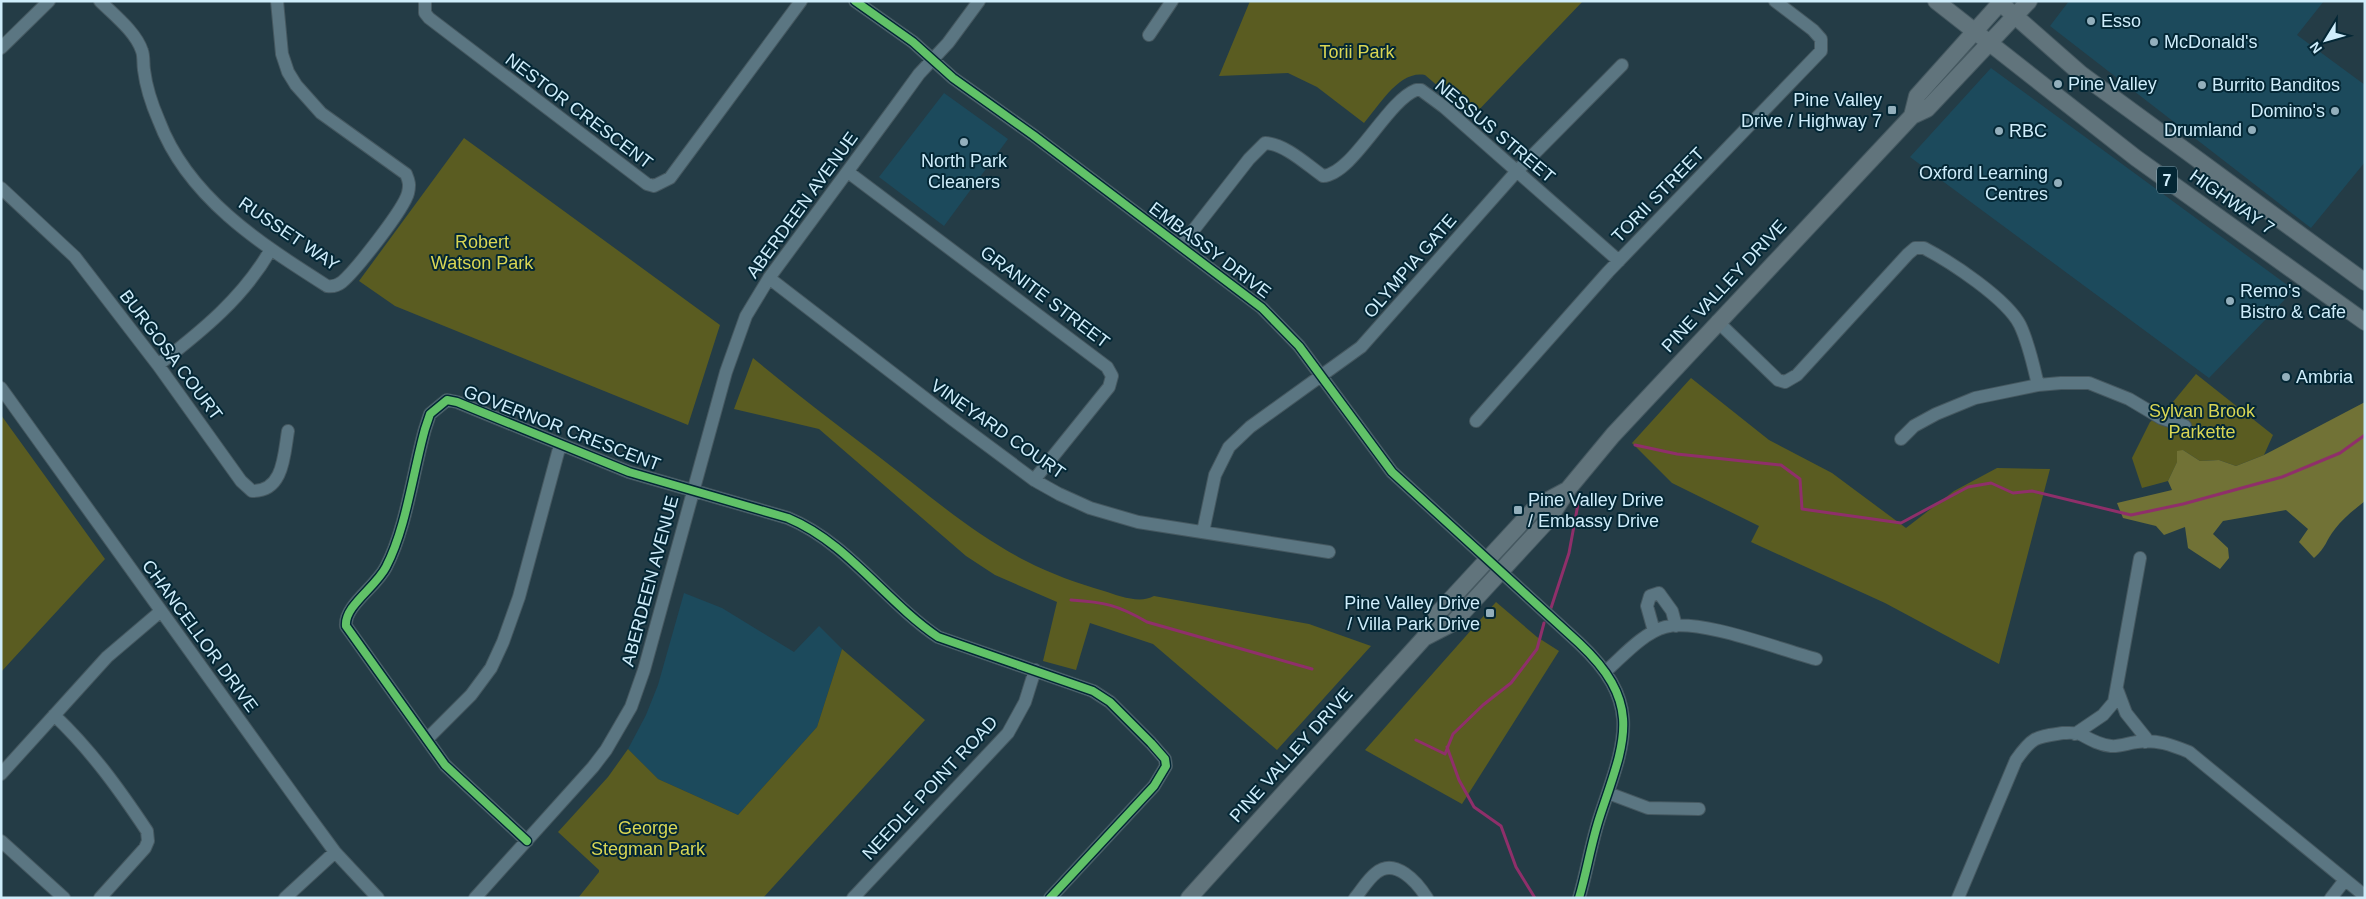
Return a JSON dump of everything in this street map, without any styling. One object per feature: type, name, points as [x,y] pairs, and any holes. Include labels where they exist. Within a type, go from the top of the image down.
[{"type":"main road","name":"HIGHWAY 7","points":[[1936,1],[2136,158],[2365,322]]},
{"type":"main road","name":"PINE VALLEY DRIVE","points":[[1424,638],[1453,623],[1549,519],[1569,488],[1612,435],[1717,321],[1912,116],[1928,109],[2030,1]]},
{"type":"main road","name":"HIGHWAY 7","points":[[2000,2],[2081,74],[2365,282]]},
{"type":"main road","name":"PINE VALLEY DRIVE","points":[[1912,116],[1916,96],[1976,32],[2000,2]]},
{"type":"main road","name":"PINE VALLEY DRIVE","points":[[1189,898],[1424,638],[1439,612],[1537,506],[1569,488]]},
{"type":"street","points":[[1,48],[49,1]]},
{"type":"street","name":"RUSSET WAY","points":[[100,1],[132,34],[142,51],[144,71],[158,120],[179,162],[210,199],[271,249],[327,286],[334,287],[340,284],[394,218],[408,195],[410,182],[406,174],[321,112],[296,86],[288,72],[282,54],[277,1]]},
{"type":"street","name":"NESTOR CRESCENT","points":[[425,1],[425,13],[429,18],[647,184],[654,186],[670,178],[801,1]]},
{"type":"street","name":"EMBASSY DRIVE","points":[[855,1],[913,42],[953,78],[1181,246],[1278,322],[1321,376],[1392,472],[1487,561],[1584,647],[1606,670],[1617,692],[1624,725],[1621,751],[1594,836],[1579,898]]},
{"type":"street","name":"ABERDEEN AVENUE","points":[[475,898],[593,767],[625,720],[644,670],[732,353],[746,316],[769,278],[915,81],[978,1]]},
{"type":"street","points":[[1149,36],[1172,1]]},
{"type":"street","name":"TORII STREET","points":[[1476,421],[1619,261],[1821,51],[1821,39],[1813,30],[1775,1]]},
{"type":"street","name":"OLYMPIA GATE","points":[[1203,532],[1215,475],[1229,447],[1250,426],[1361,348],[1517,171],[1622,65]]},
{"type":"street","name":"NESSUS STREET","points":[[1181,246],[1249,159],[1265,143],[1285,148],[1323,176],[1328,175],[1344,164],[1402,100],[1416,90],[1421,90],[1444,107],[1619,261]]},
{"type":"street","name":"GRANITE STREET","points":[[848,172],[1107,367],[1112,376],[1109,387],[1034,480]]},
{"type":"street","name":"BURGOSA COURT","points":[[1,188],[75,257],[158,365],[241,481],[252,491],[267,488],[280,475],[288,431]]},
{"type":"street","points":[[1717,321],[1778,380],[1790,380],[1797,375],[1908,254],[1915,248],[1924,248],[1992,294],[2010,311],[2026,338],[2038,384]]},
{"type":"street","points":[[158,365],[209,325],[236,298],[261,267],[271,249]]},
{"type":"street","name":"VINEYARD COURT","points":[[769,278],[904,384],[1034,480],[1059,494],[1107,514],[1138,522],[1329,552]]},
{"type":"street","points":[[1901,439],[1914,426],[1928,418],[1975,398],[2038,384],[2089,383],[2129,398],[2161,418],[2185,426]]},
{"type":"street","name":"CHANCELLOR DRIVE","points":[[1,388],[335,852],[378,898]]},
{"type":"street","name":"GOVERNOR CRESCENT","points":[[527,841],[451,771],[346,626],[346,618],[351,608],[375,585],[396,547],[430,414],[447,400],[457,402],[629,472],[788,518],[806,525],[830,541],[919,623],[938,637],[1078,684],[1110,702],[1151,743],[1164,759],[1166,766],[1154,786],[1050,898]]},
{"type":"street","points":[[428,739],[471,695],[491,668],[503,642],[519,597],[560,445]]},
{"type":"street","points":[[2075,734],[2103,715],[2114,702],[2140,558]]},
{"type":"street","points":[[1654,631],[1647,606],[1650,596],[1659,593],[1672,611],[1676,626]]},
{"type":"street","points":[[1,774],[107,657],[161,611]]},
{"type":"street","points":[[1606,670],[1654,631],[1676,626],[1709,629],[1816,659]]},
{"type":"street","name":"NEEDLE POINT ROAD","points":[[853,898],[1008,733],[1025,702],[1035,670]]},
{"type":"street","points":[[2117,688],[2126,713],[2146,738],[2145,742]]},
{"type":"street","points":[[54,716],[96,759],[147,831],[148,840],[145,848],[100,898]]},
{"type":"street","points":[[1958,898],[2016,760],[2027,745],[2035,739],[2054,732],[2075,734],[2112,747],[2139,742],[2167,743],[2189,752],[2365,896]]},
{"type":"street","points":[[1608,793],[1648,808],[1699,810]]},
{"type":"street","points":[[1,841],[64,898]]},
{"type":"street","points":[[286,898],[335,852]]},
{"type":"street","points":[[1355,898],[1377,872],[1386,868],[1402,871],[1427,898]]},
{"type":"street","points":[[2331,898],[2345,880]]},
{"type":"shaded area","points":[[2069,1],[2324,1],[2297,35],[2365,85],[2365,162],[2311,228],[2050,26]]},
{"type":"shaded area","points":[[1991,68],[2294,290],[2209,378],[1910,157]]},
{"type":"shaded area","points":[[944,93],[1008,139],[944,226],[879,177]]},
{"type":"shaded area","points":[[2365,402],[2365,501],[2338,525],[2321,551],[2314,558],[2299,542],[2308,529],[2286,510],[2223,521],[2213,534],[2228,548],[2229,558],[2220,569],[2188,548],[2185,527],[2164,535],[2156,526],[2123,518],[2117,503],[2172,490],[2168,481],[2177,462],[2177,451],[2183,450],[2200,461],[2219,460],[2236,466],[2264,455]]},
{"type":"shaded area","points":[[684,593],[722,608],[794,652],[819,626],[842,649],[817,727],[738,815],[658,779],[628,749],[646,715],[658,685]]},
{"type":"green space","name":"Torii Park","points":[[1250,1],[1583,1],[1473,116],[1425,75],[1416,75],[1407,78],[1390,91],[1364,123],[1317,87],[1288,73],[1219,76]]},
{"type":"green space","name":"Robert Watson Park","points":[[464,138],[720,325],[688,425],[395,306],[359,281]]},
{"type":"green space","points":[[753,358],[950,512],[987,538],[1035,566],[1123,597],[1142,599],[1154,596],[1309,624],[1371,646],[1277,750],[1153,644],[1090,623],[1076,670],[1043,661],[1057,602],[995,575],[966,556],[819,429],[734,409]]},
{"type":"green space","name":"Sylvan Brook Parkette","points":[[2196,374],[2273,435],[2264,455],[2236,466],[2219,460],[2200,461],[2183,450],[2168,481],[2142,488],[2132,458],[2150,422],[2168,408]]},
{"type":"green space","points":[[1691,378],[1769,440],[1832,473],[1906,528],[1954,491],[1997,468],[2050,469],[1999,664],[1885,603],[1751,542],[1759,526],[1672,483],[1632,443]]},
{"type":"green space","points":[[1,415],[105,559],[1,672]]},
{"type":"green space","points":[[1496,602],[1537,637],[1559,651],[1462,804],[1365,750]]},
{"type":"green space","name":"George Stegman Park","points":[[842,649],[925,720],[763,898],[578,898],[599,870],[558,832],[608,777],[628,749],[658,779],[738,815],[817,727]]},
{"type":"waterway","points":[[1635,445],[1677,454],[1781,465],[1800,479],[1802,509],[1901,523],[1968,487],[1991,483],[2013,493],[2032,491],[2131,515],[2183,504],[2282,477],[2340,453],[2365,435]]},
{"type":"waterway","points":[[1551,608],[1569,553],[1578,504]]},
{"type":"waterway","points":[[1071,600],[1110,605],[1147,622],[1312,669]]},
{"type":"waterway","points":[[1416,740],[1445,754],[1453,734],[1483,705],[1511,683],[1537,649],[1544,623]]},
{"type":"waterway","points":[[1447,747],[1459,780],[1474,807],[1501,826],[1516,867],[1535,898]]},
{"type":"cycle path","points":[[855,1],[913,42],[953,78],[1033,135],[1262,308],[1299,346],[1392,472],[1579,643],[1600,665],[1613,685],[1621,705],[1623,724],[1616,766],[1597,826],[1579,898]]},
{"type":"cycle path","points":[[527,841],[445,765],[346,626],[350,611],[381,574],[393,552],[404,518],[430,414],[447,400],[457,402],[629,472],[788,518],[809,529],[848,557],[901,607],[938,637],[1093,691],[1110,702],[1151,743],[1165,759],[1166,766],[1154,786],[1050,898]]},
{"type":"place","name":"Esso","points":[[2091,21]]},
{"type":"place","name":"McDonald's","points":[[2154,42]]},
{"type":"place","name":"Pine Valley","points":[[2058,84]]},
{"type":"place","name":"Burrito Banditos","points":[[2202,85]]},
{"type":"place","name":"Pine Valley Drive / Highway 7","points":[[1892,110]]},
{"type":"place","name":"Domino's","points":[[2335,111]]},
{"type":"place","name":"Drumland","points":[[2252,130]]},
{"type":"place","name":"RBC","points":[[1999,131]]},
{"type":"place","name":"North Park Cleaners","points":[[964,142]]},
{"type":"place","name":"Oxford Learning Centres","points":[[2058,183]]},
{"type":"place","name":"Remo's Bistro & Cafe","points":[[2230,301]]},
{"type":"place","name":"Ambria","points":[[2286,377]]},
{"type":"place","name":"Pine Valley Drive / Embassy Drive","points":[[1518,510]]},
{"type":"place","name":"Pine Valley Drive / Villa Park Drive","points":[[1490,613]]}]
